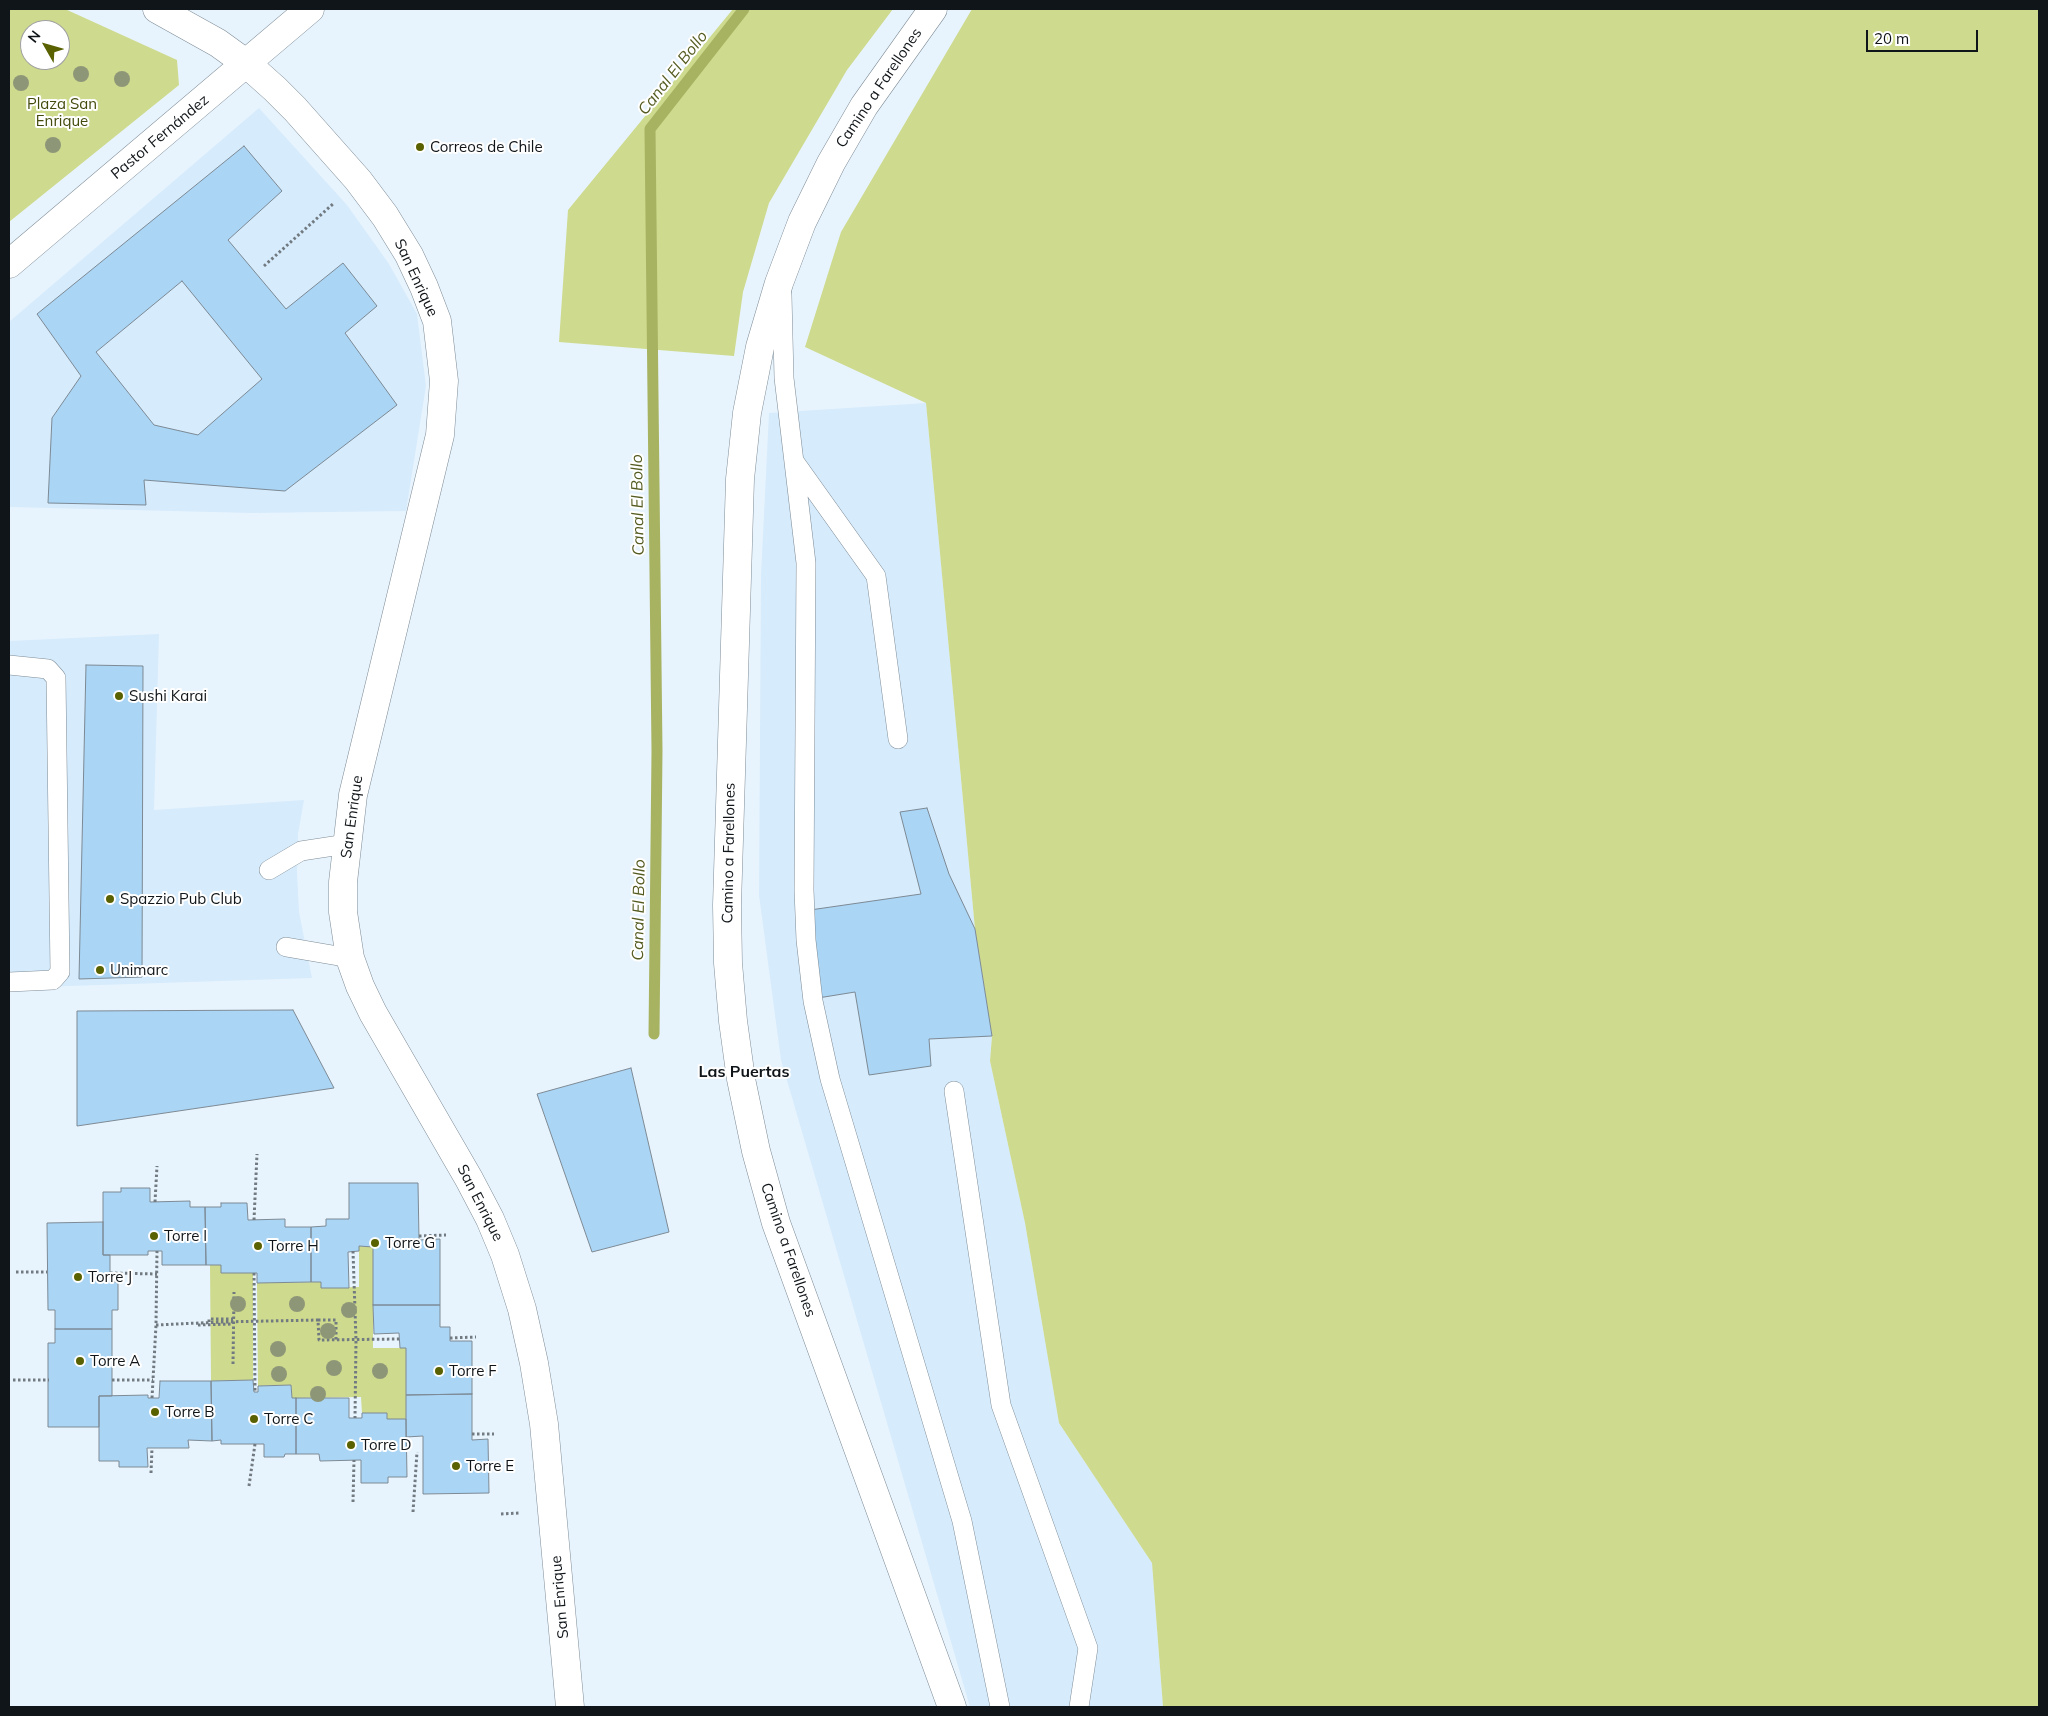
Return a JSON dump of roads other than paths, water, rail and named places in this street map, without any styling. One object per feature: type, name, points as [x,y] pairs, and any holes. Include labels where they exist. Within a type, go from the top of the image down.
[{"type":"street","name":"San Enrique","points":[[157,9],[218,43],[247,64],[295,109],[358,180],[385,216],[409,254],[437,321],[444,381],[440,435],[353,794],[346,844],[343,912],[350,958],[360,986],[373,1013],[490,1219],[505,1255],[522,1309],[534,1363],[544,1424],[570,1707]]},
{"type":"street","name":"Pastor Fernández","points":[[9,264],[310,9]]},
{"type":"street","name":"Camino a Farellones","points":[[933,9],[864,106],[831,163],[802,222],[779,283],[760,347],[747,413],[740,479],[727,905],[732,1021],[741,1079],[756,1152],[776,1223],[952,1707]]},
{"type":"lane","points":[[779,283],[782,290],[784,378],[806,563],[804,890],[806,940],[813,1001],[830,1079],[962,1521],[1000,1707]]},
{"type":"lane","points":[[794,460],[876,576],[898,739]]},
{"type":"lane","points":[[9,665],[48,669],[56,678],[60,972],[53,980],[9,982]]},
{"type":"lane","points":[[269,870],[301,851],[346,844]]},
{"type":"lane","points":[[286,947],[350,958]]},
{"type":"lane","points":[[954,1091],[1001,1405],[1088,1648],[1078,1707]]},
{"type":"waterway","name":"Canal El Bollo","points":[[654,1034],[657,751],[650,129],[744,9]]},
{"type":"place","name":"Correos de Chile","points":[[420,147]]},
{"type":"place","name":"Sushi Karai","points":[[119,696]]},
{"type":"place","name":"Spazzio Pub Club","points":[[110,899]]},
{"type":"place","name":"Unimarc","points":[[100,970]]},
{"type":"place","name":"Torre I","points":[[154,1236]]},
{"type":"place","name":"Torre G","points":[[375,1243]]},
{"type":"place","name":"Torre H","points":[[258,1246]]},
{"type":"place","name":"Torre J","points":[[78,1277]]},
{"type":"place","name":"Torre A","points":[[80,1361]]},
{"type":"place","name":"Torre F","points":[[439,1371]]},
{"type":"place","name":"Torre B","points":[[155,1412]]},
{"type":"place","name":"Torre C","points":[[254,1419]]},
{"type":"place","name":"Torre D","points":[[351,1445]]},
{"type":"place","name":"Torre E","points":[[456,1466]]},
{"type":"district","name":"Las Puertas","points":[[744,1072]]},
{"type":"park label","name":"Plaza San Enrique","points":[[62,112]]}]
